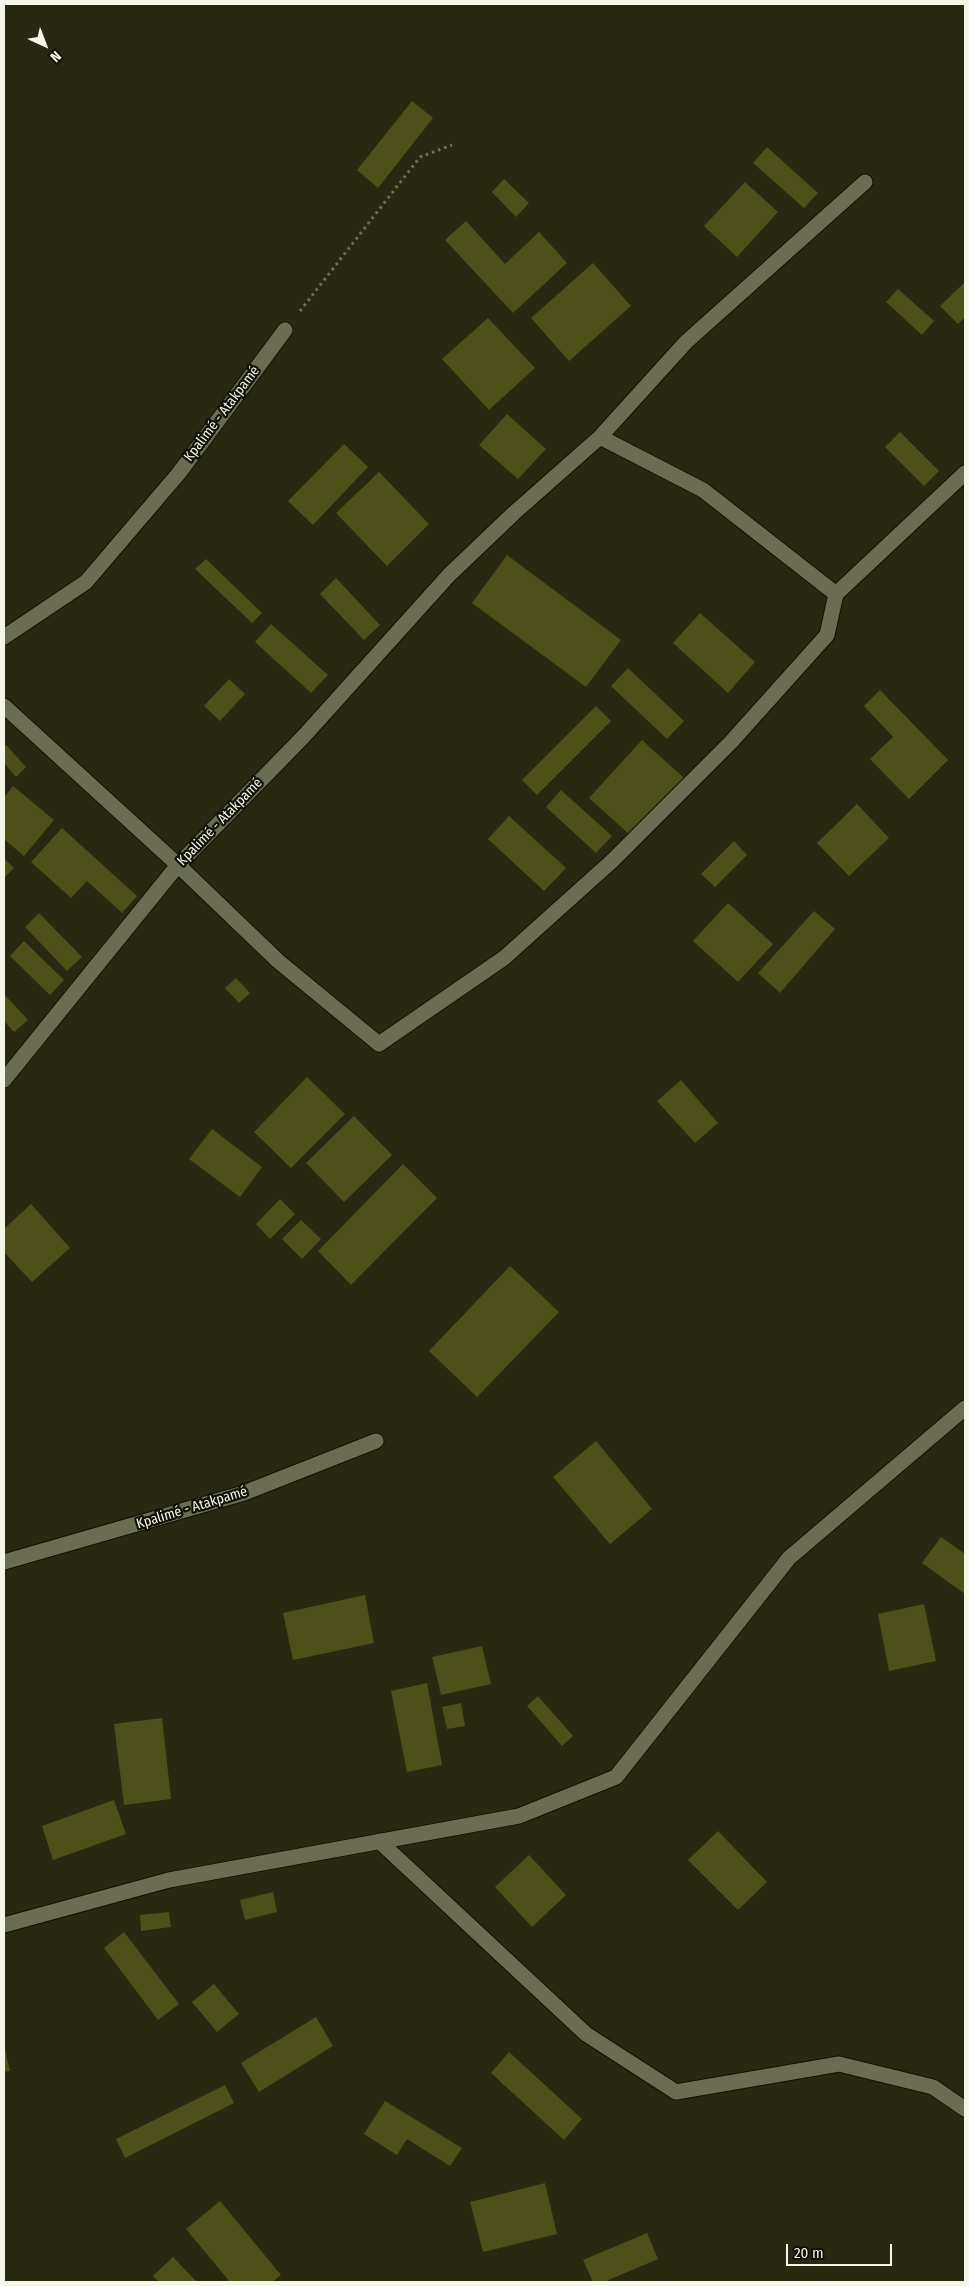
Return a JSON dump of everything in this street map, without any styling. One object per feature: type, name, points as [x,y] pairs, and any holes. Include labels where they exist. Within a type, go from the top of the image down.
[{"type":"street","name":"Kpalimé - Atakpamé","points":[[4,1080],[178,865],[304,736],[449,575],[514,513],[600,437],[686,342],[865,182]]},
{"type":"street","name":"Kpalimé - Atakpamé","points":[[4,638],[86,582],[179,473],[285,330]]},
{"type":"street","points":[[600,437],[704,490],[836,594]]},
{"type":"street","points":[[4,706],[178,865],[278,961],[379,1044],[504,958],[612,861],[731,742],[828,636],[836,594],[965,473]]},
{"type":"street","points":[[4,1926],[169,1880],[520,1816],[616,1777],[788,1558],[965,1408]]},
{"type":"street","name":"Kpalimé - Atakpamé","points":[[4,1562],[244,1493],[376,1441]]},
{"type":"street","points":[[379,1841],[586,2034],[676,2092],[839,2064],[933,2087],[965,2109]]},
{"type":"path","points":[[285,330],[420,158],[452,145]]},
{"type":"building","points":[[412,101],[433,118],[378,188],[357,170]]},
{"type":"building","points":[[767,147],[818,193],[804,208],[753,163]]},
{"type":"building","points":[[504,179],[529,203],[516,217],[492,192]]},
{"type":"building","points":[[745,182],[778,212],[737,257],[704,226]]},
{"type":"building","points":[[466,221],[505,264],[539,232],[567,263],[513,313],[445,240]]},
{"type":"building","points":[[593,263],[631,306],[569,361],[531,318]]},
{"type":"building","points":[[965,282],[965,317],[958,324],[940,306]]},
{"type":"building","points":[[898,289],[934,321],[922,335],[886,302]]},
{"type":"building","points":[[488,318],[535,368],[489,410],[442,359]]},
{"type":"building","points":[[507,414],[546,449],[518,479],[479,445]]},
{"type":"building","points":[[900,432],[939,471],[924,486],[885,447]]},
{"type":"building","points":[[344,444],[368,467],[313,525],[288,501]]},
{"type":"building","points":[[379,472],[429,524],[387,566],[336,513]]},
{"type":"building","points":[[507,555],[621,640],[586,687],[472,603]]},
{"type":"building","points":[[206,559],[262,613],[252,623],[195,569]]},
{"type":"building","points":[[336,578],[380,625],[364,640],[320,594]]},
{"type":"building","points":[[700,613],[755,662],[728,693],[673,643]]},
{"type":"building","points":[[271,624],[328,675],[311,693],[255,642]]},
{"type":"building","points":[[628,668],[684,721],[667,739],[611,686]]},
{"type":"building","points":[[229,679],[245,694],[220,721],[204,706]]},
{"type":"building","points":[[880,690],[948,760],[909,799],[870,759],[893,737],[864,706]]},
{"type":"building","points":[[596,706],[611,721],[537,795],[522,780]]},
{"type":"building","points":[[642,740],[684,778],[631,836],[589,798]]},
{"type":"building","points":[[6,745],[26,767],[16,777],[4,763],[4,748]]},
{"type":"building","points":[[13,786],[54,820],[24,856],[4,839],[4,797]]},
{"type":"building","points":[[561,790],[612,836],[596,853],[546,807]]},
{"type":"building","points":[[857,804],[889,838],[849,876],[817,843]]},
{"type":"building","points":[[509,816],[566,868],[544,891],[488,839]]},
{"type":"building","points":[[62,828],[137,896],[122,913],[87,881],[71,898],[31,862]]},
{"type":"building","points":[[734,841],[747,855],[715,887],[701,874]]},
{"type":"building","points":[[4,858],[14,868],[4,878]]},
{"type":"building","points":[[728,903],[773,944],[738,982],[693,941]]},
{"type":"building","points":[[814,911],[835,929],[780,993],[758,973]]},
{"type":"building","points":[[39,913],[82,957],[67,971],[25,927]]},
{"type":"building","points":[[24,941],[64,980],[50,995],[10,956]]},
{"type":"building","points":[[236,978],[250,993],[239,1003],[225,988]]},
{"type":"building","points":[[4,994],[28,1020],[14,1032],[4,1021]]},
{"type":"building","points":[[307,1077],[345,1114],[291,1168],[254,1132]]},
{"type":"building","points":[[681,1080],[718,1123],[695,1143],[657,1101]]},
{"type":"building","points":[[354,1116],[392,1155],[344,1202],[306,1163]]},
{"type":"building","points":[[212,1129],[262,1167],[240,1197],[189,1159]]},
{"type":"building","points":[[403,1164],[437,1198],[351,1285],[318,1251]]},
{"type":"building","points":[[280,1199],[295,1214],[270,1239],[256,1224]]},
{"type":"building","points":[[31,1204],[70,1248],[32,1282],[4,1252],[4,1229]]},
{"type":"building","points":[[301,1220],[321,1239],[302,1259],[282,1239]]},
{"type":"building","points":[[510,1266],[559,1312],[477,1397],[429,1351]]},
{"type":"building","points":[[596,1441],[652,1509],[610,1544],[553,1477]]},
{"type":"building","points":[[941,1537],[965,1554],[965,1594],[922,1563]]},
{"type":"building","points":[[365,1595],[374,1643],[293,1660],[283,1613]]},
{"type":"building","points":[[924,1604],[936,1661],[889,1671],[878,1614]]},
{"type":"building","points":[[482,1646],[491,1684],[441,1695],[432,1657]]},
{"type":"building","points":[[427,1683],[442,1765],[407,1772],[391,1691]]},
{"type":"building","points":[[538,1696],[573,1736],[562,1746],[527,1706]]},
{"type":"building","points":[[461,1703],[465,1726],[447,1729],[442,1707]]},
{"type":"building","points":[[162,1718],[171,1799],[124,1805],[114,1724]]},
{"type":"building","points":[[114,1800],[126,1834],[53,1860],[42,1826]]},
{"type":"building","points":[[718,1831],[767,1882],[738,1910],[688,1860]]},
{"type":"building","points":[[529,1855],[566,1895],[532,1927],[495,1887]]},
{"type":"building","points":[[273,1892],[277,1912],[245,1920],[240,1900]]},
{"type":"building","points":[[169,1912],[171,1927],[141,1931],[140,1915]]},
{"type":"building","points":[[124,1932],[179,2004],[158,2020],[104,1948]]},
{"type":"building","points":[[214,1984],[239,2014],[217,2032],[192,2002]]},
{"type":"building","points":[[316,2017],[333,2046],[259,2092],[241,2063]]},
{"type":"building","points":[[4,2045],[10,2071],[4,2072]]},
{"type":"building","points":[[509,2052],[582,2119],[564,2140],[491,2073]]},
{"type":"building","points":[[225,2085],[234,2103],[125,2158],[116,2139]]},
{"type":"building","points":[[385,2101],[462,2148],[450,2166],[407,2139],[397,2155],[364,2134]]},
{"type":"building","points":[[545,2183],[557,2234],[483,2252],[470,2202]]},
{"type":"building","points":[[220,2201],[281,2275],[272,2282],[230,2282],[186,2229]]},
{"type":"building","points":[[647,2233],[658,2259],[604,2282],[593,2282],[583,2260]]},
{"type":"building","points":[[173,2257],[197,2282],[159,2282],[153,2276]]}]
